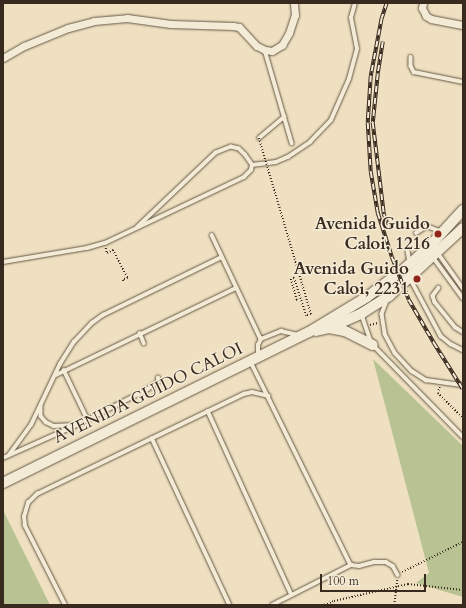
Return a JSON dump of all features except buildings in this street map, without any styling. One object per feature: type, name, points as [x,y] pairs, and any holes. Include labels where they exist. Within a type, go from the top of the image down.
[{"type":"main road","name":"AVENIDA GUIDO CALOI","points":[[3,483],[305,334],[367,297],[411,263],[463,210]]},
{"type":"main road","name":"AVENIDA GUIDO CALOI","points":[[305,334],[329,328],[362,313],[389,296],[463,228]]},
{"type":"main road","points":[[362,313],[367,297]]},
{"type":"main road","points":[[329,328],[345,331],[373,345]]},
{"type":"street","points":[[3,58],[24,46],[68,28],[94,21],[127,18],[171,24],[239,27],[251,42],[265,50],[277,50],[286,41],[292,27],[295,15],[294,3]]},
{"type":"street","points":[[423,3],[422,8],[426,16],[431,19],[463,25]]},
{"type":"lane","points":[[252,165],[276,162],[288,157],[310,142],[331,120],[349,79],[357,49],[351,18],[355,3]]},
{"type":"lane","points":[[265,50],[292,143]]},
{"type":"lane","points":[[412,57],[411,66],[414,72],[463,82]]},
{"type":"lane","points":[[258,138],[284,117]]},
{"type":"lane","points":[[138,227],[216,153],[231,147],[239,149],[252,165]]},
{"type":"lane","points":[[3,262],[87,248],[105,243],[244,177],[251,170],[252,165]]},
{"type":"lane","points":[[416,233],[427,226],[443,232]]},
{"type":"lane","points":[[212,235],[261,338]]},
{"type":"lane","points":[[408,250],[411,263]]},
{"type":"lane","points":[[435,254],[463,288]]},
{"type":"lane","points":[[435,254],[462,295]]},
{"type":"lane","points":[[9,455],[31,425],[74,342],[102,315],[222,257]]},
{"type":"lane","points":[[409,278],[441,336],[450,344],[463,350]]},
{"type":"lane","points":[[56,375],[140,333],[236,288]]},
{"type":"lane","points":[[439,288],[433,296],[435,302],[456,327],[463,332]]},
{"type":"lane","points":[[389,296],[382,314],[382,322],[385,334],[395,353],[412,371],[426,380],[463,385]]},
{"type":"lane","points":[[362,313],[373,345],[463,437]]},
{"type":"lane","points":[[305,334],[281,331],[261,338],[254,358],[269,396],[351,565]]},
{"type":"lane","points":[[140,333],[144,343]]},
{"type":"lane","points":[[64,370],[88,420]]},
{"type":"lane","points":[[3,458],[88,420],[155,385],[158,382],[158,378]]},
{"type":"lane","points":[[65,605],[25,526],[24,517],[28,503],[37,494],[208,411],[252,392],[269,396]]},
{"type":"lane","points":[[41,405],[41,416],[46,422],[54,426],[63,427],[79,424]]},
{"type":"lane","points":[[208,411],[292,595]]},
{"type":"lane","points":[[152,438],[230,605]]},
{"type":"lane","points":[[272,605],[351,565],[359,566],[374,562],[386,562],[393,566],[398,575]]},
{"type":"path","points":[[258,138],[311,314],[306,316],[294,278],[291,279],[297,300],[294,301]]},
{"type":"path","points":[[107,253],[113,250],[128,278],[123,280],[124,282]]},
{"type":"path","points":[[443,383],[438,393],[463,418]]},
{"type":"path","points":[[394,605],[398,575],[403,570],[463,542]]},
{"type":"path","points":[[324,605],[408,584],[463,590]]},
{"type":"green space","points":[[373,359],[463,446],[463,597],[416,583],[429,573]]},
{"type":"green space","points":[[3,510],[50,605],[3,605]]},
{"type":"railway","points":[[387,3],[382,18],[371,76],[368,123],[371,172],[378,213],[392,257],[409,300],[463,389]]},
{"type":"railway","points":[[383,42],[373,123],[384,214],[389,228]]},
{"type":"place","name":"Avenida Guido Caloi, 1216","points":[[438,234]]},
{"type":"place","name":"Avenida Guido Caloi, 2231","points":[[417,279]]}]
